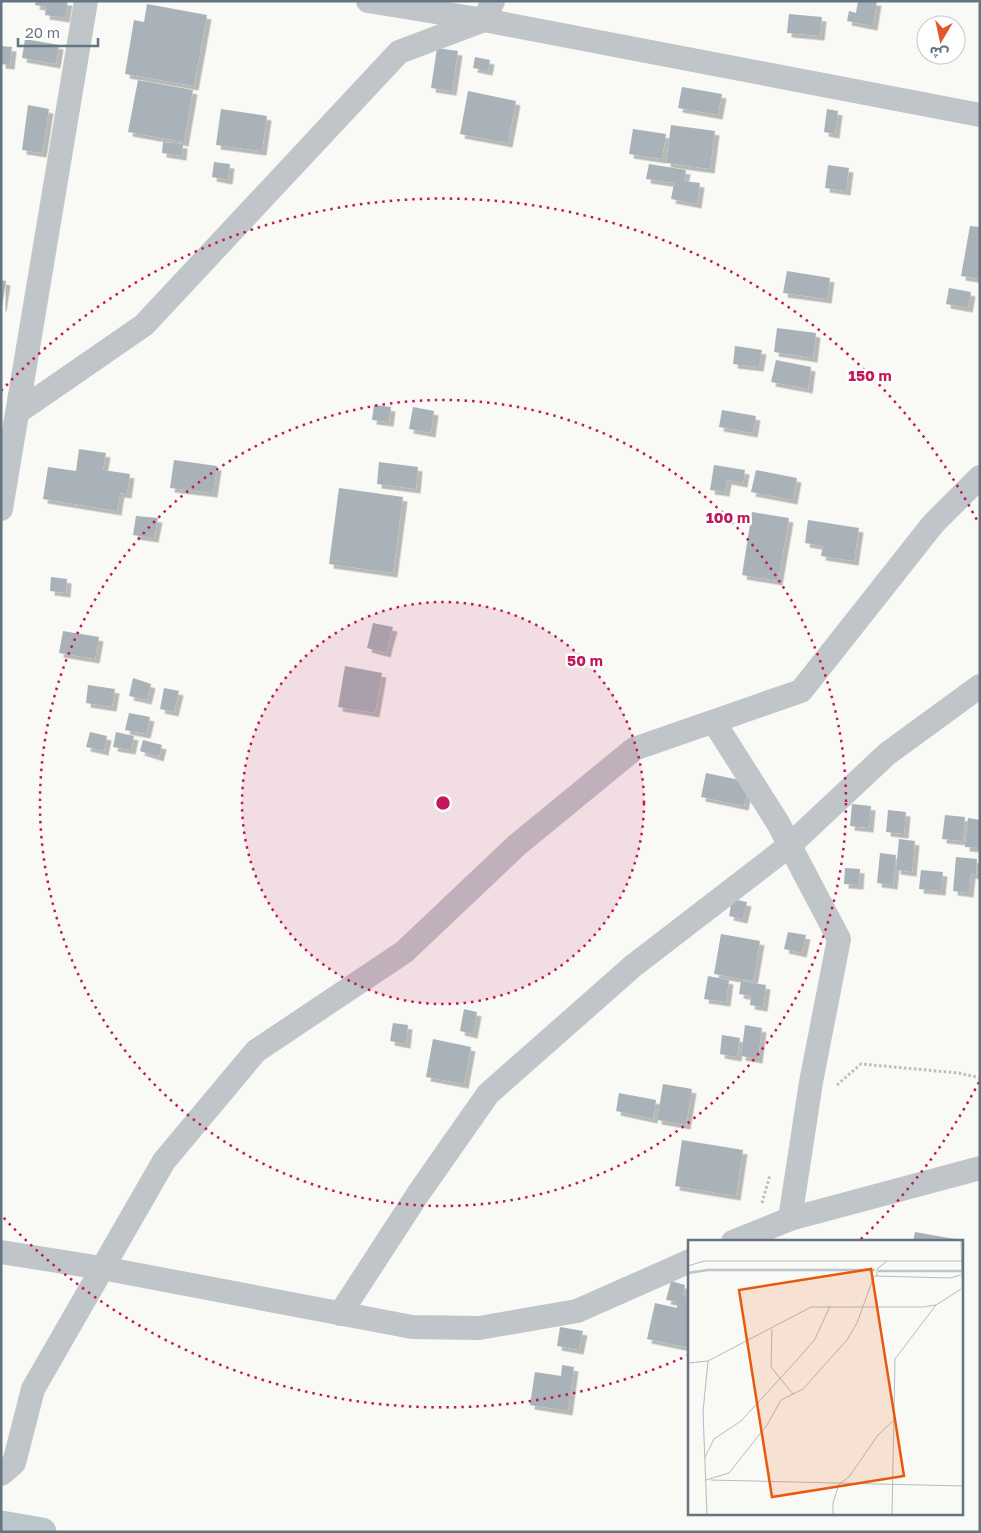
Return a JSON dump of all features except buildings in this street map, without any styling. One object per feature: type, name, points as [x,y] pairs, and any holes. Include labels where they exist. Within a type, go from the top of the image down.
[{"type":"street","points":[[1,509],[86,1]]},
{"type":"street","points":[[368,1],[489,11],[980,115]]},
{"type":"street","points":[[18,412],[144,324],[399,52],[489,11]]},
{"type":"street","points":[[1,1474],[14,1463],[33,1389],[164,1161],[256,1050],[404,952],[517,845],[634,749],[802,691],[933,524],[980,476]]},
{"type":"street","points":[[340,1314],[418,1194],[488,1094],[633,966],[790,845],[887,754],[980,686]]},
{"type":"street","points":[[714,722],[778,823],[839,939],[806,1114],[790,1218]]},
{"type":"street","points":[[744,1237],[790,1218],[980,1168]]},
{"type":"street","points":[[1,1252],[102,1268],[412,1327],[479,1328],[577,1311],[688,1262]]},
{"type":"path","points":[[806,1114],[810,1107],[861,1064],[959,1073],[980,1078]]},
{"type":"path","points":[[744,1237],[772,1172]]},
{"type":"waterway","points":[[1,1525],[42,1532]]}]
